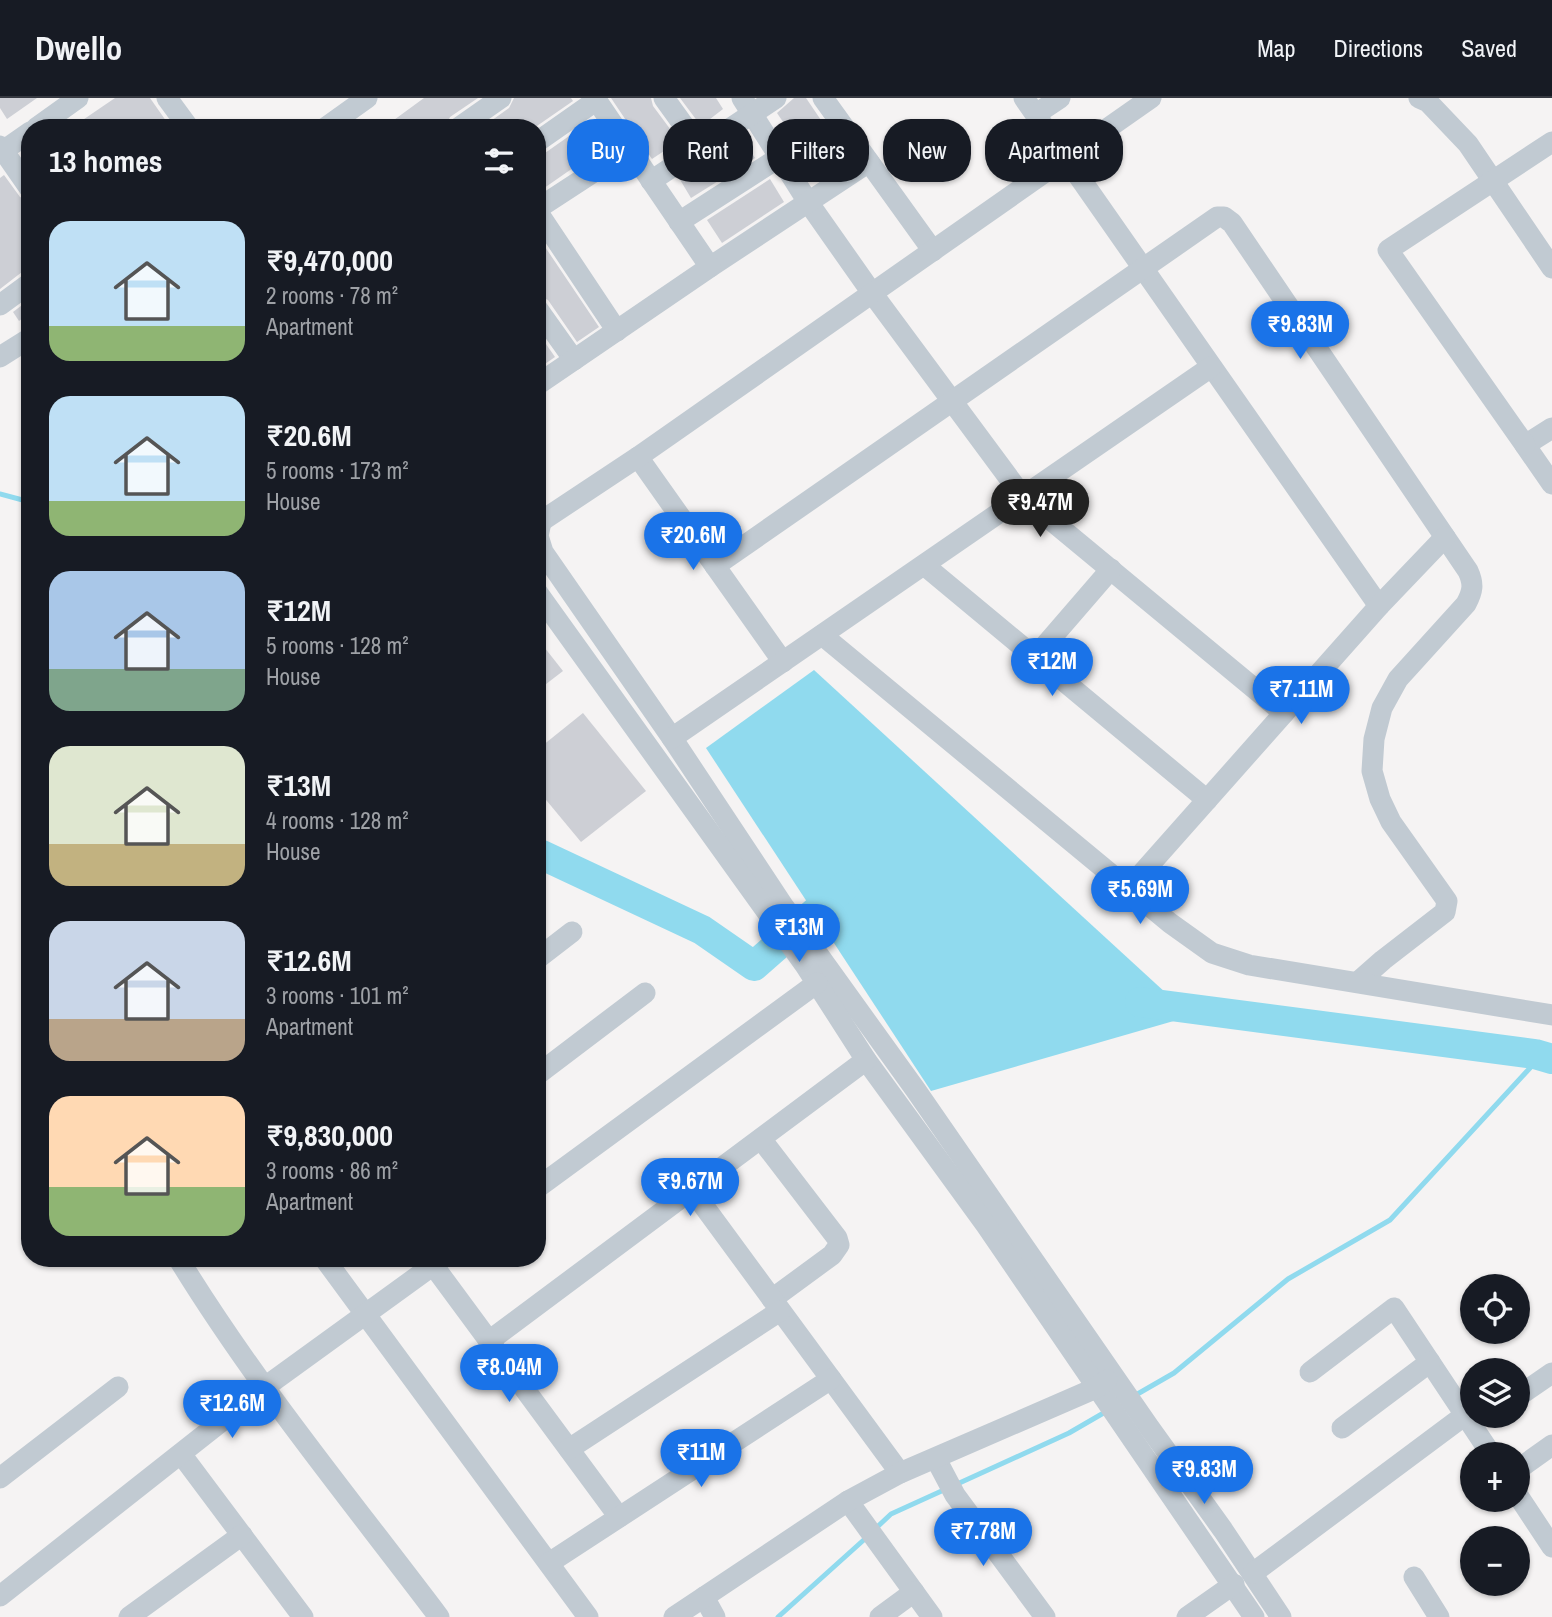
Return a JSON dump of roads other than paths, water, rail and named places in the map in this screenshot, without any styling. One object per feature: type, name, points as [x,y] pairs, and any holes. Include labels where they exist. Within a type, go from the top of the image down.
[{"type":"street","points":[[49,119],[78,98]]},
{"type":"street","points":[[167,98],[182,119]]},
{"type":"street","points":[[343,119],[367,98]]},
{"type":"street","points":[[471,119],[501,98]]},
{"type":"street","points":[[664,98],[679,119]]},
{"type":"street","points":[[732,119],[747,105],[776,98]]},
{"type":"street","points":[[823,98],[838,119]]},
{"type":"street","points":[[1030,106],[1060,98]]},
{"type":"street","points":[[1121,119],[1151,98]]},
{"type":"street","points":[[1419,98],[1428,102],[1468,144],[1552,268]]},
{"type":"street","points":[[546,135],[596,99],[609,119]]},
{"type":"street","points":[[747,105],[767,137]]},
{"type":"street","points":[[21,138],[1,150],[21,177]]},
{"type":"street","points":[[1552,142],[1388,250],[1552,484]]},
{"type":"street","points":[[869,162],[933,251]]},
{"type":"street","points":[[679,222],[767,165]]},
{"type":"street","points":[[651,181],[663,173]]},
{"type":"street","points":[[649,178],[710,267]]},
{"type":"street","points":[[546,204],[579,182]]},
{"type":"street","points":[[796,182],[950,402],[1023,497],[1284,713]]},
{"type":"street","points":[[546,379],[838,182]]},
{"type":"street","points":[[546,518],[1032,182]]},
{"type":"street","points":[[1083,182],[1379,606]]},
{"type":"street","points":[[715,566],[1217,217],[1224,217],[1232,223],[1473,582],[1472,593],[1466,604],[1398,679],[1382,708],[1374,739],[1372,771],[1380,799],[1391,822],[1447,901],[1445,912],[1358,982]]},
{"type":"street","points":[[546,224],[617,331]]},
{"type":"street","points":[[0,305],[21,290]]},
{"type":"street","points":[[546,321],[574,360]]},
{"type":"street","points":[[0,357],[21,344]]},
{"type":"street","points":[[673,738],[1211,367]]},
{"type":"street","points":[[1525,445],[1552,428]]},
{"type":"street","points":[[638,457],[783,662]]},
{"type":"street","points":[[1128,889],[1379,606],[1445,537]]},
{"type":"street","points":[[546,556],[673,738],[1126,1413],[1254,1617]]},
{"type":"street","points":[[924,565],[1207,800]]},
{"type":"street","points":[[1035,657],[1111,569]]},
{"type":"street","points":[[546,605],[817,983],[866,1060],[1109,1388]]},
{"type":"street","points":[[822,635],[1128,889],[1212,953],[1249,965],[1552,1015]]},
{"type":"street","points":[[546,952],[572,932]]},
{"type":"street","points":[[546,1175],[817,983]]},
{"type":"street","points":[[546,1068],[645,993]]},
{"type":"street","points":[[489,1341],[866,1060]]},
{"type":"street","points":[[569,1449],[776,1305],[832,1255],[839,1245],[837,1238],[761,1139]]},
{"type":"street","points":[[692,1190],[900,1473]]},
{"type":"street","points":[[184,1267],[265,1387],[439,1617]]},
{"type":"street","points":[[331,1267],[588,1617]]},
{"type":"street","points":[[0,1596],[265,1387],[431,1267]]},
{"type":"street","points":[[441,1267],[489,1341],[620,1517]]},
{"type":"street","points":[[1310,1372],[1394,1308],[1430,1362],[1460,1399]]},
{"type":"street","points":[[1342,1428],[1430,1362]]},
{"type":"street","points":[[1530,1387],[1552,1373]]},
{"type":"street","points":[[549,1563],[831,1379]]},
{"type":"street","points":[[0,1478],[118,1387]]},
{"type":"street","points":[[674,1617],[848,1501],[900,1473],[1109,1388]]},
{"type":"street","points":[[1126,1413],[1253,1573],[1281,1617]]},
{"type":"street","points":[[1253,1573],[1463,1428]]},
{"type":"street","points":[[1530,1461],[1552,1445]]},
{"type":"street","points":[[181,1454],[303,1617]]},
{"type":"street","points":[[936,1459],[952,1488],[1045,1617]]},
{"type":"street","points":[[848,1501],[932,1617]]},
{"type":"street","points":[[1530,1507],[1546,1523],[1552,1547]]},
{"type":"street","points":[[130,1617],[242,1535]]},
{"type":"street","points":[[1414,1577],[1439,1617]]},
{"type":"street","points":[[1187,1617],[1234,1584]]},
{"type":"street","points":[[880,1617],[914,1592]]},
{"type":"street","points":[[705,1597],[715,1617]]},
{"type":"water","points":[[814,670],[1191,1016],[931,1091],[706,748]]},
{"type":"waterway","points":[[0,494],[21,500]]},
{"type":"waterway","points":[[546,857],[702,930],[754,966],[845,886]]},
{"type":"waterway","points":[[1140,1002],[1535,1054],[1552,1059]]},
{"type":"waterway","points":[[1134,1396],[1174,1373],[1288,1279],[1390,1220],[1541,1056]]},
{"type":"waterway","points":[[955,1485],[1069,1433],[1107,1411]]},
{"type":"waterway","points":[[874,1530],[891,1514],[946,1489]]},
{"type":"waterway","points":[[778,1617],[867,1537]]}]
